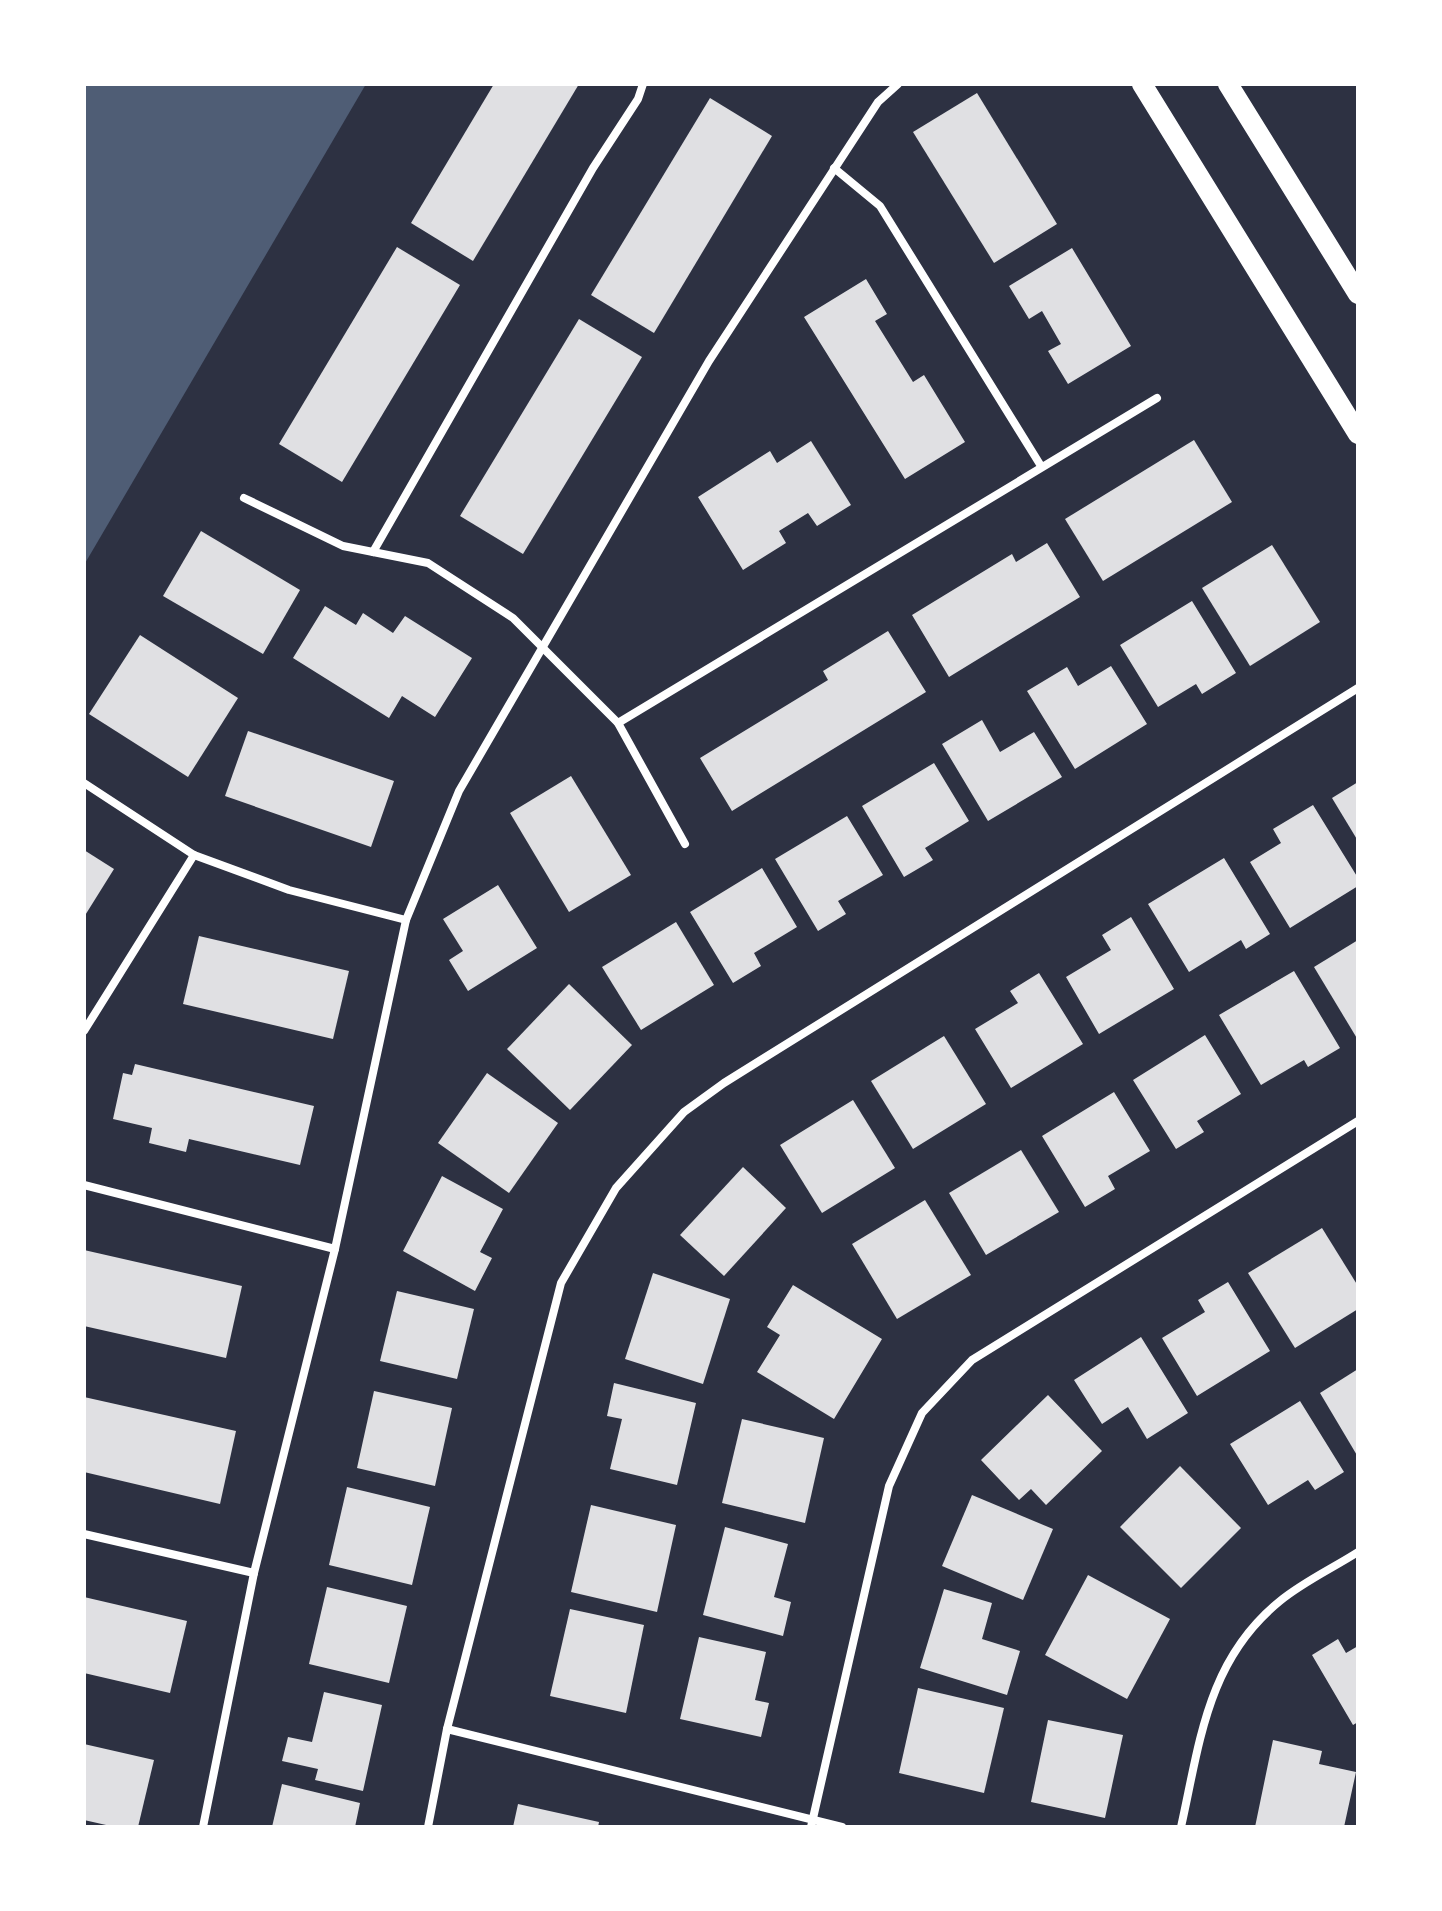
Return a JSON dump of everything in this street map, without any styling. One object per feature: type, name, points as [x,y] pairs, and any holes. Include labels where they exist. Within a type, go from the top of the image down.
[{"type":"main road","points":[[1142,84],[1358,434]]},
{"type":"main road","points":[[1228,84],[1358,294]]},
{"type":"street","points":[[373,552],[593,168],[638,99],[643,84]]},
{"type":"street","points":[[203,1827],[254,1573],[335,1249],[406,920],[459,791],[709,361],[878,102],[898,84]]},
{"type":"street","points":[[834,168],[880,206],[1041,466]]},
{"type":"street","points":[[618,723],[1157,398]]},
{"type":"street","points":[[244,498],[343,546],[428,563],[513,618],[618,723],[685,844]]},
{"type":"street","points":[[428,1827],[447,1729],[561,1283],[616,1188],[684,1112],[724,1083],[1358,688]]},
{"type":"street","points":[[84,783],[194,855],[289,890],[406,920]]},
{"type":"street","points":[[84,1031],[194,855]]},
{"type":"street","points":[[812,1824],[889,1486],[922,1413],[972,1360],[1358,1121]]},
{"type":"street","points":[[84,1185],[335,1249]]},
{"type":"street","points":[[84,1534],[254,1573]]},
{"type":"street","points":[[1181,1827],[1204,1720],[1227,1660],[1279,1601],[1358,1552]]},
{"type":"street","points":[[447,1729],[812,1824],[842,1827]]},
{"type":"water","points":[[84,84],[366,84],[84,565]]},
{"type":"building","points":[[494,84],[579,84],[473,261],[411,223]]},
{"type":"building","points":[[977,93],[1057,224],[994,263],[913,132]]},
{"type":"building","points":[[710,98],[772,136],[654,333],[591,295]]},
{"type":"building","points":[[397,247],[460,285],[342,482],[279,444]]},
{"type":"building","points":[[1072,248],[1131,346],[1068,384],[1048,351],[1061,344],[1042,311],[1029,319],[1009,286]]},
{"type":"building","points":[[866,279],[887,314],[875,321],[913,382],[924,375],[965,442],[905,479],[804,317]]},
{"type":"building","points":[[579,319],[642,357],[523,554],[460,516]]},
{"type":"building","points":[[1194,440],[1232,502],[1103,581],[1065,519]]},
{"type":"building","points":[[811,441],[851,505],[817,526],[808,513],[779,531],[786,543],[743,570],[698,497],[770,451],[777,463]]},
{"type":"building","points":[[201,531],[300,590],[263,654],[163,596]]},
{"type":"building","points":[[1047,543],[1080,597],[949,677],[912,615],[1012,554],[1016,562]]},
{"type":"building","points":[[1272,545],[1320,622],[1250,666],[1202,588]]},
{"type":"building","points":[[1192,601],[1236,673],[1202,694],[1196,684],[1158,707],[1120,645]]},
{"type":"building","points":[[325,606],[356,625],[363,613],[393,633],[405,616],[472,658],[435,717],[402,696],[389,718],[293,658]]},
{"type":"building","points":[[888,631],[926,692],[732,811],[700,758],[828,680],[823,671]]},
{"type":"building","points":[[140,635],[238,698],[188,777],[89,714]]},
{"type":"building","points":[[1111,666],[1147,724],[1075,769],[1027,691],[1067,667],[1078,686]]},
{"type":"building","points":[[982,720],[1000,752],[1034,732],[1062,777],[988,821],[942,744]]},
{"type":"building","points":[[248,731],[394,781],[371,847],[225,796]]},
{"type":"building","points":[[934,763],[969,821],[925,848],[933,860],[904,877],[862,806]]},
{"type":"building","points":[[571,776],[631,875],[569,912],[510,813]]},
{"type":"building","points":[[1358,782],[1358,841],[1332,798]]},
{"type":"building","points":[[1313,805],[1358,878],[1358,886],[1290,928],[1250,862],[1281,843],[1273,829]]},
{"type":"building","points":[[847,816],[883,875],[838,901],[846,914],[818,931],[775,859]]},
{"type":"building","points":[[84,850],[114,869],[84,917]]},
{"type":"building","points":[[1224,858],[1270,934],[1246,949],[1241,940],[1189,972],[1148,904]]},
{"type":"building","points":[[762,868],[797,927],[754,953],[761,966],[733,983],[690,912]]},
{"type":"building","points":[[498,885],[537,948],[468,991],[449,960],[463,951],[443,919]]},
{"type":"building","points":[[1131,917],[1174,989],[1099,1034],[1066,977],[1111,950],[1102,935]]},
{"type":"building","points":[[676,922],[714,985],[641,1030],[602,967]]},
{"type":"building","points":[[199,936],[349,971],[333,1039],[183,1004]]},
{"type":"building","points":[[1358,940],[1358,1040],[1314,967]]},
{"type":"building","points":[[1294,971],[1340,1048],[1308,1067],[1304,1060],[1261,1085],[1219,1015]]},
{"type":"building","points":[[1039,973],[1083,1044],[1011,1088],[975,1029],[1018,1003],[1010,991]]},
{"type":"building","points":[[569,984],[632,1045],[570,1110],[507,1049]]},
{"type":"building","points":[[1205,1035],[1241,1094],[1197,1121],[1204,1132],[1176,1149],[1133,1080]]},
{"type":"building","points":[[944,1036],[986,1104],[913,1149],[871,1081]]},
{"type":"building","points":[[135,1064],[314,1106],[300,1165],[189,1139],[186,1152],[149,1143],[152,1128],[113,1119],[123,1073],[132,1075]]},
{"type":"building","points":[[487,1073],[558,1123],[509,1193],[438,1143]]},
{"type":"building","points":[[1114,1092],[1150,1151],[1108,1176],[1115,1189],[1085,1207],[1042,1136]]},
{"type":"building","points":[[853,1100],[895,1168],[822,1213],[780,1145]]},
{"type":"building","points":[[1021,1150],[1059,1212],[986,1255],[949,1193]]},
{"type":"building","points":[[743,1167],[786,1208],[724,1276],[680,1235]]},
{"type":"building","points":[[442,1176],[503,1209],[480,1252],[492,1258],[475,1291],[403,1251]]},
{"type":"building","points":[[925,1200],[971,1275],[897,1319],[852,1244]]},
{"type":"building","points":[[1322,1228],[1358,1286],[1358,1309],[1295,1348],[1248,1273]]},
{"type":"building","points":[[84,1250],[242,1286],[226,1358],[84,1326]]},
{"type":"building","points":[[653,1273],[730,1299],[703,1384],[625,1359]]},
{"type":"building","points":[[1228,1282],[1270,1351],[1197,1396],[1162,1338],[1205,1312],[1198,1300]]},
{"type":"building","points":[[793,1285],[882,1339],[834,1419],[757,1372],[780,1335],[767,1327]]},
{"type":"building","points":[[397,1291],[474,1309],[457,1379],[380,1361]]},
{"type":"building","points":[[1141,1337],[1188,1413],[1147,1439],[1128,1407],[1102,1424],[1074,1380]]},
{"type":"building","points":[[1358,1369],[1358,1457],[1320,1393]]},
{"type":"building","points":[[614,1383],[696,1403],[677,1485],[610,1469],[622,1419],[607,1416]]},
{"type":"building","points":[[374,1391],[452,1408],[435,1486],[357,1468]]},
{"type":"building","points":[[1048,1395],[1102,1451],[1046,1505],[1031,1489],[1019,1500],[981,1460]]},
{"type":"building","points":[[84,1397],[236,1431],[220,1504],[84,1472]]},
{"type":"building","points":[[1300,1401],[1344,1472],[1315,1490],[1308,1480],[1268,1505],[1230,1444]]},
{"type":"building","points":[[742,1419],[824,1438],[805,1523],[722,1503]]},
{"type":"building","points":[[1180,1466],[1241,1528],[1181,1588],[1120,1527]]},
{"type":"building","points":[[347,1487],[430,1507],[412,1585],[329,1565]]},
{"type":"building","points":[[972,1495],[1053,1529],[1023,1600],[942,1566]]},
{"type":"building","points":[[591,1505],[676,1525],[657,1612],[571,1592]]},
{"type":"building","points":[[725,1527],[788,1544],[774,1597],[791,1602],[783,1636],[703,1615]]},
{"type":"building","points":[[1088,1575],[1170,1619],[1127,1699],[1045,1655]]},
{"type":"building","points":[[327,1587],[407,1606],[389,1683],[309,1664]]},
{"type":"building","points":[[944,1589],[992,1603],[982,1639],[1020,1651],[1007,1695],[920,1668]]},
{"type":"building","points":[[84,1597],[187,1621],[170,1693],[84,1673]]},
{"type":"building","points":[[570,1609],[644,1625],[626,1713],[550,1696]]},
{"type":"building","points":[[699,1637],[766,1652],[755,1700],[769,1703],[761,1737],[680,1719]]},
{"type":"building","points":[[1338,1639],[1346,1653],[1358,1646],[1358,1722],[1353,1725],[1312,1655]]},
{"type":"building","points":[[918,1688],[1004,1708],[984,1793],[899,1773]]},
{"type":"building","points":[[324,1692],[382,1705],[363,1791],[315,1780],[318,1769],[282,1761],[288,1737],[312,1742]]},
{"type":"building","points":[[1048,1720],[1123,1735],[1105,1818],[1031,1802]]},
{"type":"building","points":[[1273,1740],[1322,1751],[1319,1764],[1356,1772],[1344,1827],[1255,1827]]},
{"type":"building","points":[[84,1744],[154,1760],[138,1827],[115,1827],[84,1820]]},
{"type":"building","points":[[282,1784],[360,1803],[355,1827],[272,1827]]},
{"type":"building","points":[[518,1804],[599,1822],[598,1827],[513,1827]]}]
